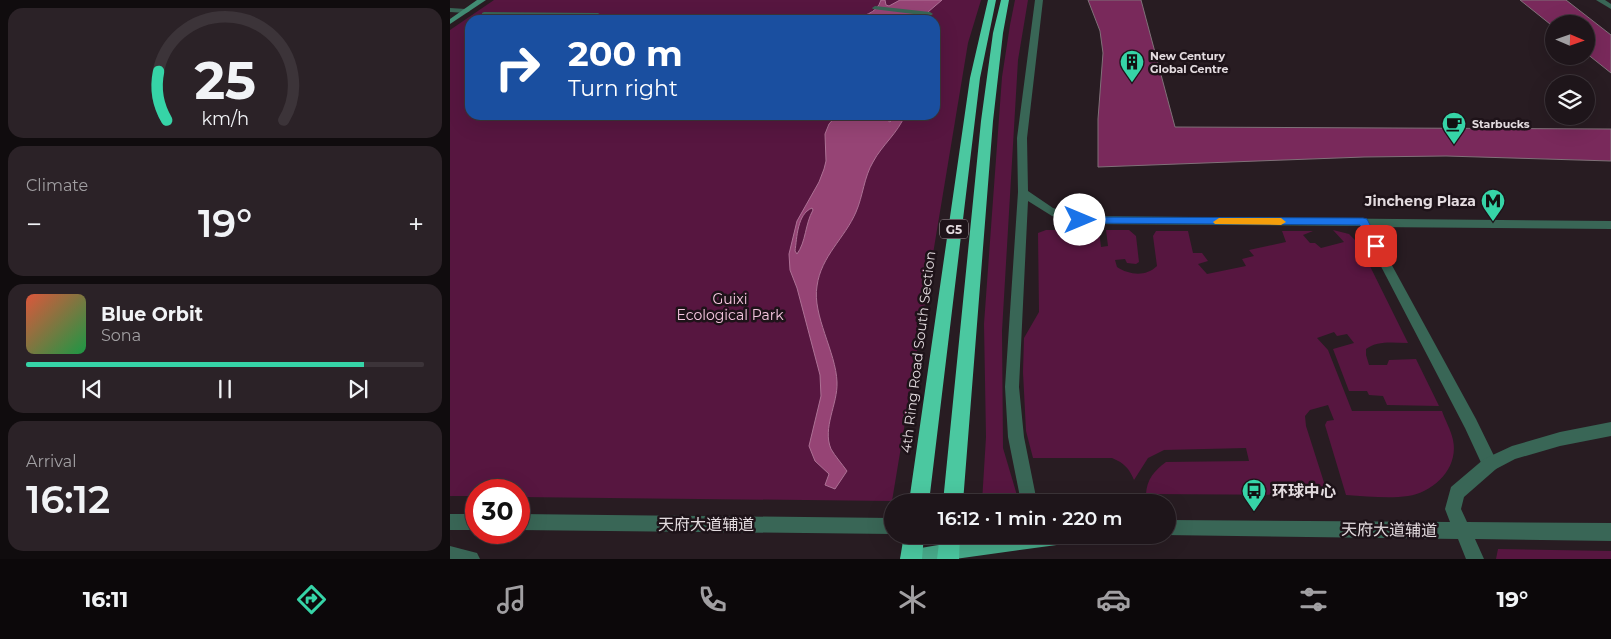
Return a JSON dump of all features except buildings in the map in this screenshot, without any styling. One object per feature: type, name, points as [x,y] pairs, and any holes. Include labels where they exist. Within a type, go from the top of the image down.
[{"type":"highway","name":"4th Ring Road South Section","points":[[920,494],[975,78],[992,0]]},
{"type":"highway","name":"G5","points":[[954,494],[987,121],[998,33],[1006,0]]},
{"type":"highway","points":[[910,559],[912,544]]},
{"type":"highway","points":[[948,559],[949,544]]},
{"type":"main road","points":[[450,22],[453,13],[472,0]]},
{"type":"main road","points":[[453,13],[466,11],[482,0]]},
{"type":"main road","points":[[910,559],[995,544]]},
{"type":"street","points":[[1027,494],[1016,437],[1012,387],[1022,192],[1022,138],[1039,0]]},
{"type":"street","points":[[1600,0],[1611,7]]},
{"type":"street","points":[[875,8],[930,14]]},
{"type":"street","points":[[484,14],[598,14]]},
{"type":"street","points":[[1022,192],[1058,216],[1080,220],[1611,225]]},
{"type":"street","points":[[1363,222],[1471,424],[1490,464]]},
{"type":"street","points":[[1475,559],[1453,509],[1457,493],[1490,464],[1512,453],[1611,429]]},
{"type":"street","points":[[450,522],[465,522]]},
{"type":"street","name":"天府大道辅道","points":[[530,522],[884,526]]},
{"type":"street","name":"天府大道辅道","points":[[1176,528],[1611,532]]},
{"type":"street","points":[[450,556],[471,559]]},
{"type":"green space","name":"Guixi Ecological Park","points":[[494,0],[981,0],[968,43],[893,494],[884,494],[884,501],[530,497],[530,479],[465,479],[465,496],[450,496],[450,30],[465,20],[465,120],[940,120],[940,15],[472,15]]},
{"type":"green space","points":[[1015,0],[1028,0],[1018,60],[1002,331],[1003,448],[1017,494],[982,494],[986,437],[984,324],[1002,77]]},
{"type":"green space","points":[[1046,230],[1099,230],[1101,247],[1108,246],[1106,230],[1129,230],[1136,236],[1139,262],[1136,264],[1127,263],[1125,259],[1115,260],[1117,267],[1137,274],[1153,270],[1157,266],[1153,236],[1156,231],[1188,231],[1193,253],[1202,253],[1208,261],[1198,264],[1207,274],[1246,266],[1242,259],[1254,256],[1249,250],[1286,242],[1282,231],[1313,231],[1303,235],[1310,243],[1315,243],[1321,248],[1344,242],[1333,230],[1349,234],[1359,244],[1408,343],[1386,343],[1371,346],[1366,349],[1369,365],[1387,365],[1389,360],[1416,359],[1439,406],[1387,405],[1383,396],[1369,395],[1367,391],[1349,391],[1333,349],[1354,343],[1347,334],[1337,336],[1334,332],[1317,338],[1328,350],[1352,411],[1442,411],[1453,440],[1454,450],[1448,469],[1435,484],[1418,494],[1393,497],[1346,495],[1325,425],[1327,421],[1334,420],[1328,405],[1310,410],[1305,416],[1306,426],[1328,495],[1146,494],[1152,476],[1166,462],[1249,461],[1246,448],[1164,450],[1148,458],[1134,480],[1126,466],[1112,458],[1033,458],[1026,431],[1023,372],[1024,338],[1039,312],[1038,233]]},
{"type":"green space","points":[[1498,549],[1611,551],[1611,559],[1496,559]]},
{"type":"shaded area","points":[[881,0],[885,0],[886,5],[889,6],[900,0],[942,0],[927,15],[866,15],[879,5]]},
{"type":"shaded area","points":[[833,120],[887,120],[890,122],[892,120],[902,120],[870,168],[856,212],[828,256],[819,275],[816,297],[818,309],[833,358],[837,382],[829,424],[829,441],[831,449],[847,471],[835,489],[825,485],[829,474],[815,461],[809,446],[821,396],[820,375],[797,288],[790,270],[789,254],[797,221],[819,182],[824,169],[826,161],[825,134]],"holes":[[[812,208],[813,210],[802,244],[797,254],[795,251],[797,233],[803,215]]]},
{"type":"slow traffic","points":[[1219,222],[1281,222]]},
{"type":"place","name":"New Century Global Centre","points":[[1132,83]]},
{"type":"place","name":"Starbucks","points":[[1454,145]]},
{"type":"place","name":"Jincheng Plaza","points":[[1493,222]]},
{"type":"place","name":"环球中心","points":[[1254,512]]},
{"type":"route","points":[[1080,220],[1363,222],[1376,246]]}]
